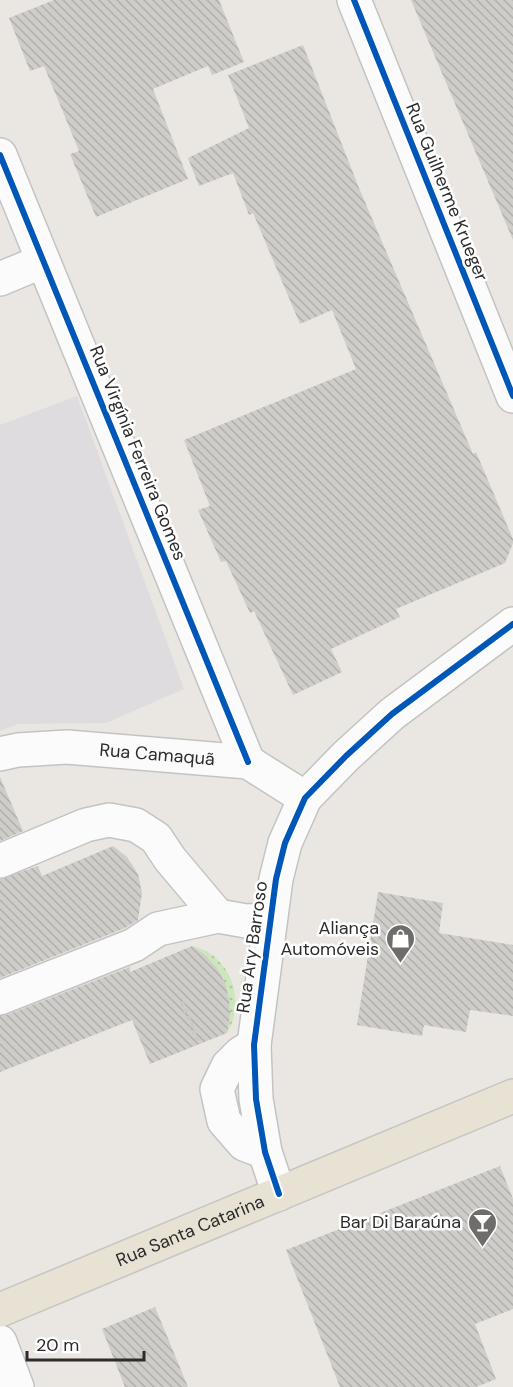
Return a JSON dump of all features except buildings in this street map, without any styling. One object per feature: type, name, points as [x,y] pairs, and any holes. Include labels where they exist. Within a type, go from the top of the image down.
[{"type":"main road","name":"Rua Santa Catarina","points":[[0,1310],[513,1096]]},
{"type":"street","name":"Rua Guilherme Krueger","points":[[354,0],[513,396]]},
{"type":"street","name":"Rua Virgínia Ferreira Gomes","points":[[0,155],[248,762]]},
{"type":"street","points":[[0,279],[43,261]]},
{"type":"street","name":"Rua Ary Barroso","points":[[279,1194],[265,1152],[256,1099],[254,1045],[276,879],[285,843],[305,798],[345,756],[392,714],[513,624]]},
{"type":"street","name":"Rua Camaquã","points":[[0,754],[18,750],[67,747],[248,762],[305,798]]},
{"type":"street","points":[[0,861],[86,825],[109,820],[136,825],[156,838],[170,859],[218,916]]},
{"type":"street","points":[[158,929],[171,910],[175,882],[170,859]]},
{"type":"street","points":[[0,998],[134,945],[158,929],[218,916],[246,921],[270,920]]},
{"type":"street","points":[[0,1342],[17,1387]]},
{"type":"shaded area","points":[[77,396],[184,689],[106,723],[18,724],[0,731],[0,425]]},
{"type":"green space","points":[[192,946],[216,958],[231,980],[235,994],[235,1007],[233,1020],[227,1033]]},
{"type":"cycle path","points":[[354,0],[513,396]]},
{"type":"cycle path","points":[[0,155],[248,762]]},
{"type":"cycle path","points":[[279,1194],[265,1152],[256,1099],[254,1045],[276,879],[285,843],[305,798],[346,756],[392,714],[513,624]]},
{"type":"place","name":"Aliança Automóveis","points":[[400,964]]},
{"type":"place","name":"Bar Di Baraúna","points":[[482,1248]]}]
